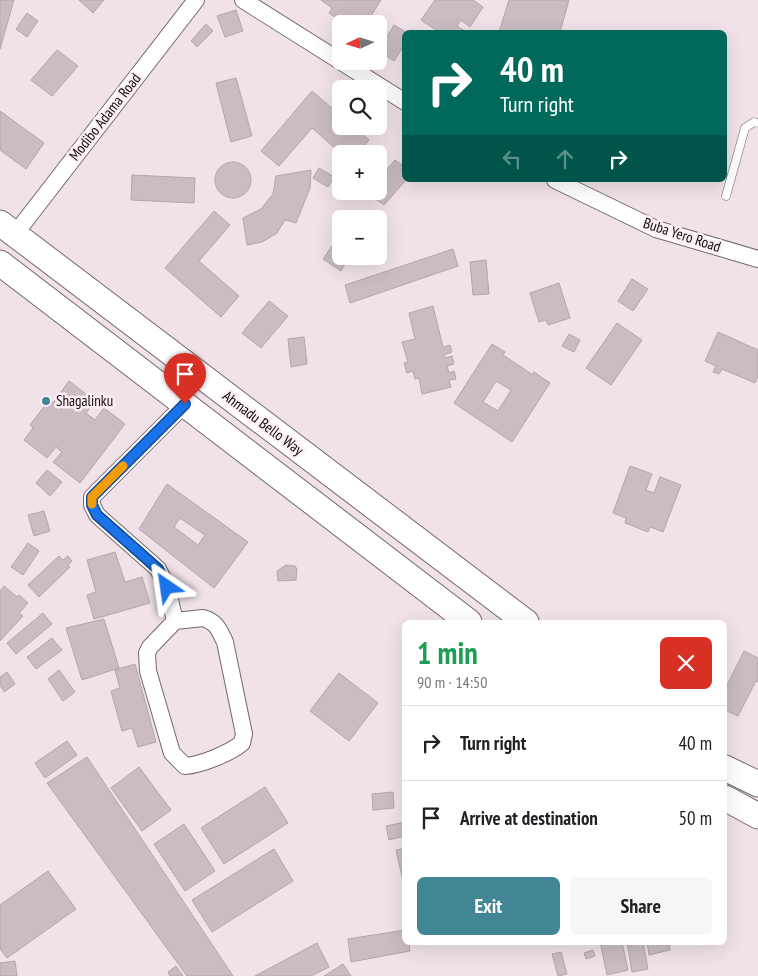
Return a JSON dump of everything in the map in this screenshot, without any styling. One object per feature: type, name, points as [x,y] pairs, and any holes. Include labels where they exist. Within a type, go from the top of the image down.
[{"type":"main road","name":"Ahmadu Bello Way","points":[[7,229],[523,620]]},
{"type":"main road","points":[[0,263],[467,620]]},
{"type":"main road","points":[[727,769],[758,784]]},
{"type":"main road","points":[[727,799],[758,816]]},
{"type":"street","name":"Modibo Adama Road","points":[[7,229],[196,0]]},
{"type":"street","points":[[243,0],[402,100]]},
{"type":"street","name":"Buba Yero Road","points":[[559,182],[656,230],[758,258]]},
{"type":"street","points":[[175,621],[167,587],[158,569],[97,515],[92,505],[92,497],[185,404]]},
{"type":"street","points":[[203,618],[212,620],[219,630],[225,642],[244,734],[242,743],[236,748],[193,765],[185,766],[172,752],[148,671],[147,653],[150,647],[175,621],[203,618]]},
{"type":"lane","points":[[726,196],[745,128],[754,122],[758,123]]},
{"type":"building","points":[[0,0],[14,0],[0,49]]},
{"type":"building","points":[[79,0],[104,0],[93,13]]},
{"type":"building","points":[[321,0],[381,0],[372,15],[332,15],[329,13],[332,8]]},
{"type":"building","points":[[435,0],[473,0],[483,7],[470,27],[461,20],[457,26],[463,30],[436,30],[421,20]]},
{"type":"building","points":[[509,0],[569,0],[561,30],[500,30]]},
{"type":"building","points":[[236,10],[243,31],[225,37],[217,16]]},
{"type":"building","points":[[27,13],[38,21],[27,37],[16,29]]},
{"type":"building","points":[[206,24],[213,31],[197,47],[191,41]]},
{"type":"building","points":[[394,25],[403,30],[402,49],[394,61],[388,57],[388,35]]},
{"type":"building","points":[[57,50],[78,66],[52,96],[31,80]]},
{"type":"building","points":[[236,78],[252,136],[231,142],[216,83]]},
{"type":"building","points":[[312,91],[332,108],[332,135],[364,135],[369,140],[365,145],[332,145],[312,128],[279,166],[261,151]]},
{"type":"building","points":[[0,111],[44,143],[26,169],[0,150]]},
{"type":"building","points":[[395,160],[402,165],[402,182],[404,182],[384,205],[377,200],[387,200],[387,169]]},
{"type":"building","points":[[233,162],[246,167],[251,180],[246,193],[233,198],[220,193],[215,180],[220,167]]},
{"type":"building","points":[[319,168],[332,176],[332,180],[328,187],[313,178]]},
{"type":"building","points":[[311,170],[310,188],[296,223],[285,220],[277,233],[262,242],[247,245],[243,218],[261,209],[273,194],[276,176]]},
{"type":"building","points":[[132,175],[195,178],[194,203],[131,200]]},
{"type":"building","points":[[214,211],[230,225],[199,261],[239,296],[221,317],[165,268]]},
{"type":"building","points":[[332,246],[332,265],[323,259]]},
{"type":"building","points":[[453,249],[458,266],[350,303],[345,285]]},
{"type":"building","points":[[486,260],[489,294],[473,295],[470,262]]},
{"type":"building","points":[[332,265],[345,265],[341,271]]},
{"type":"building","points":[[632,279],[648,289],[633,311],[618,301]]},
{"type":"building","points":[[559,283],[570,318],[548,325],[546,320],[539,322],[530,293]]},
{"type":"building","points":[[269,301],[288,316],[261,348],[242,333]]},
{"type":"building","points":[[433,306],[443,347],[450,345],[452,352],[444,355],[445,358],[452,356],[454,364],[447,366],[449,373],[454,371],[456,379],[449,380],[451,387],[422,394],[419,378],[415,379],[413,371],[407,373],[404,363],[408,362],[402,342],[415,339],[409,313]]},
{"type":"building","points":[[617,323],[642,340],[611,385],[586,368]]},
{"type":"building","points":[[718,332],[758,350],[758,376],[755,383],[722,369],[719,374],[713,372],[716,366],[705,361]]},
{"type":"building","points":[[569,334],[580,340],[574,352],[562,346]]},
{"type":"building","points":[[304,337],[307,364],[291,367],[288,339]]},
{"type":"building","points":[[492,344],[505,352],[503,355],[533,375],[534,372],[550,383],[512,442],[454,403]],"holes":[[[496,381],[511,390],[498,411],[483,402]]]},
{"type":"building","points":[[69,381],[95,401],[86,413],[95,420],[104,408],[125,424],[80,483],[53,462],[62,452],[56,447],[47,458],[24,440],[33,428],[30,425],[49,400],[53,403]]},
{"type":"building","points":[[630,466],[652,474],[646,490],[654,493],[660,477],[681,485],[663,532],[650,527],[648,532],[625,523],[626,518],[613,513]]},
{"type":"building","points":[[47,470],[62,482],[50,496],[36,483]]},
{"type":"building","points":[[167,484],[248,542],[214,588],[139,529]],"holes":[[[180,518],[205,535],[198,545],[174,527]]]},
{"type":"building","points":[[44,511],[50,531],[34,536],[28,515]]},
{"type":"building","points":[[28,543],[39,551],[23,575],[11,567]]},
{"type":"building","points":[[115,552],[125,582],[142,577],[150,603],[94,619],[87,595],[96,592],[87,560]]},
{"type":"building","points":[[59,556],[63,560],[68,556],[72,561],[68,565],[70,567],[39,597],[28,585]]},
{"type":"building","points":[[286,565],[295,566],[297,569],[296,580],[278,581],[277,571]]},
{"type":"building","points":[[4,586],[28,603],[19,613],[23,616],[0,641],[0,591]]},
{"type":"building","points":[[43,613],[52,624],[16,654],[7,643]]},
{"type":"building","points":[[104,619],[119,668],[82,680],[66,628]]},
{"type":"building","points":[[52,638],[62,650],[36,669],[27,657]]},
{"type":"building","points":[[744,651],[758,658],[758,682],[756,681],[738,716],[727,711],[727,685]]},
{"type":"building","points":[[135,664],[156,742],[138,747],[132,728],[122,731],[111,691],[120,688],[115,670]]},
{"type":"building","points":[[59,670],[75,692],[63,701],[48,679]]},
{"type":"building","points":[[7,672],[15,684],[4,692],[0,685],[0,677]]},
{"type":"building","points":[[339,673],[378,703],[349,741],[310,711]]},
{"type":"building","points":[[67,741],[77,755],[45,778],[35,763]]},
{"type":"building","points":[[87,757],[233,976],[187,976],[47,783]]},
{"type":"building","points":[[139,767],[171,810],[142,831],[111,788]]},
{"type":"building","points":[[265,787],[288,823],[224,864],[201,828]]},
{"type":"building","points":[[393,792],[394,808],[373,810],[372,794]]},
{"type":"building","points":[[402,823],[402,837],[389,840],[386,826]]},
{"type":"building","points":[[184,824],[215,871],[185,891],[154,844]]},
{"type":"building","points":[[274,849],[293,881],[212,932],[192,900]]},
{"type":"building","points":[[402,849],[402,877],[396,850]]},
{"type":"building","points":[[48,871],[76,909],[7,958],[0,949],[0,905]]},
{"type":"building","points":[[402,930],[402,945],[409,945],[410,951],[351,962],[348,939]]},
{"type":"building","points":[[317,943],[329,967],[311,976],[255,976]]},
{"type":"building","points":[[601,945],[623,945],[628,970],[607,975]]},
{"type":"building","points":[[628,945],[644,945],[648,969],[632,972]]},
{"type":"building","points":[[647,945],[669,945],[670,950],[649,955]]},
{"type":"building","points":[[593,950],[595,956],[586,959],[584,953]]},
{"type":"building","points":[[561,952],[567,974],[558,976],[552,954]]},
{"type":"building","points":[[15,961],[17,976],[0,976],[0,963]]},
{"type":"building","points":[[343,964],[351,976],[324,976]]},
{"type":"building","points":[[176,966],[183,976],[170,976],[168,972]]},
{"type":"slow traffic","points":[[92,504],[92,497],[123,466]]},
{"type":"place","name":"Shagalinku","points":[[46,401]]},
{"type":"route","points":[[167,587],[158,569],[97,515],[92,505],[92,497],[185,404]]}]
